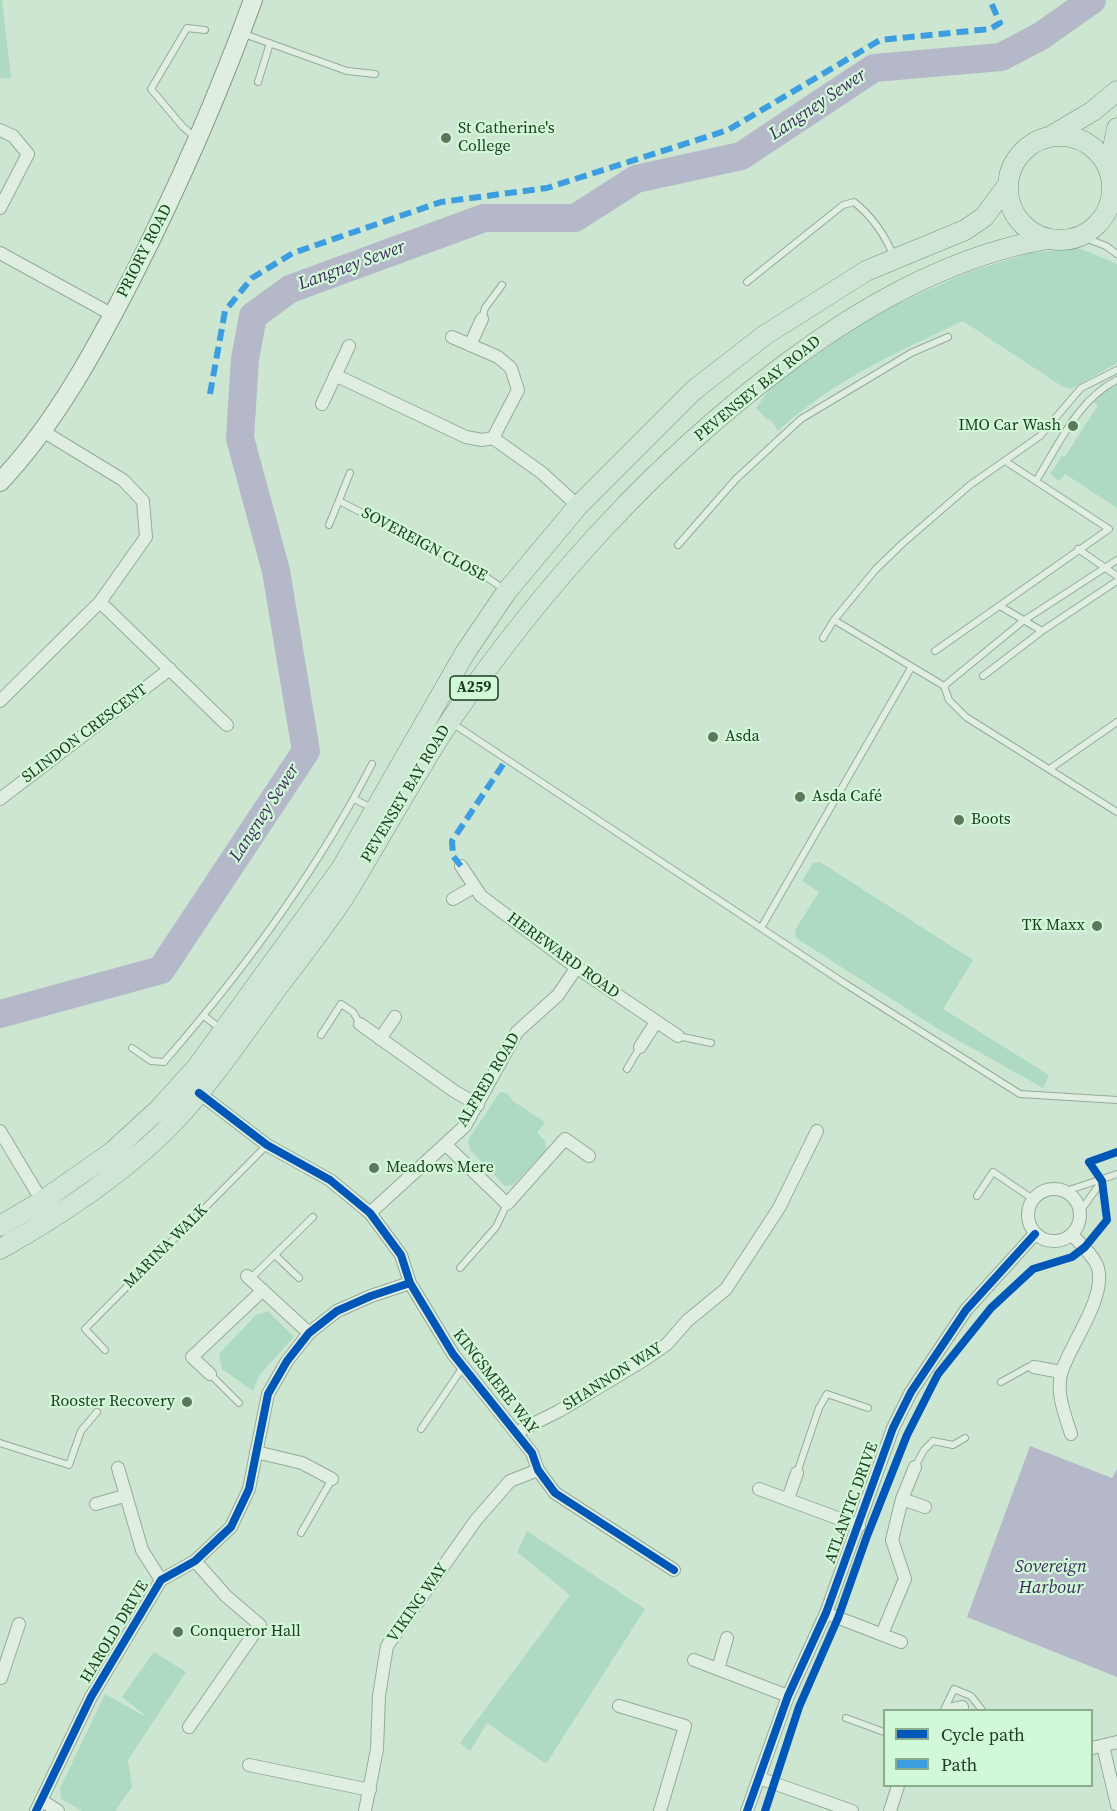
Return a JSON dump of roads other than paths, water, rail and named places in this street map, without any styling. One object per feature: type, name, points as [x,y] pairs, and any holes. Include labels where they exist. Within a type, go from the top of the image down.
[{"type":"main road","points":[[1117,91],[1093,111],[1051,136],[1027,146],[1016,157],[1009,171],[1007,186],[1009,203],[1016,218],[1028,230],[1048,239],[1068,240],[1080,236],[1102,219],[1115,199],[1109,167],[1117,128]]},
{"type":"main road","points":[[1051,136],[1072,136],[1086,142],[1098,151],[1109,167]]},
{"type":"main road","name":"PEVENSEY BAY ROAD","points":[[0,1226],[42,1201],[111,1152],[160,1108],[197,1067],[304,923],[341,869],[465,653],[507,591],[578,506],[700,385],[765,335],[826,294],[894,258],[965,230],[984,217],[1007,186]]},
{"type":"main road","name":"PEVENSEY BAY ROAD","points":[[0,1249],[52,1220],[122,1169],[165,1131],[199,1093],[342,899],[450,722],[549,588],[600,531],[713,422],[825,334],[904,289],[992,252],[1048,239]]},
{"type":"street","name":"PRIORY ROAD","points":[[0,482],[42,430],[82,370],[113,315],[199,140],[253,0]]},
{"type":"street","points":[[0,130],[13,136],[28,154],[0,208]]},
{"type":"street","points":[[0,253],[113,315]]},
{"type":"street","points":[[470,345],[482,319]]},
{"type":"street","points":[[452,337],[498,357],[512,368],[518,390],[493,438]]},
{"type":"street","points":[[322,404],[349,346]]},
{"type":"street","points":[[335,375],[466,437],[482,440],[493,438],[542,473],[578,506]]},
{"type":"street","points":[[0,701],[100,602],[146,537],[143,501],[123,480],[42,430]]},
{"type":"street","points":[[100,602],[227,725]]},
{"type":"street","name":"SLINDON CRESCENT","points":[[0,799],[170,669]]},
{"type":"street","name":"HEREWARD ROAD","points":[[461,866],[481,896],[577,968],[678,1036]]},
{"type":"street","points":[[453,899],[474,887]]},
{"type":"street","name":"ALFRED ROAD","points":[[370,1213],[465,1126],[517,1032],[558,995],[577,968]]},
{"type":"street","points":[[380,1039],[395,1017]]},
{"type":"street","points":[[640,1047],[656,1022]]},
{"type":"street","points":[[360,1024],[454,1091],[478,1104]]},
{"type":"street","name":"KINGSMERE WAY","points":[[199,1093],[267,1145],[330,1180],[370,1213],[401,1256],[410,1283],[453,1354],[517,1432],[532,1453],[538,1470],[555,1493],[674,1570]]},
{"type":"street","points":[[0,1131],[42,1201]]},
{"type":"street","name":"SHANNON WAY","points":[[517,1432],[610,1382],[651,1355],[667,1344],[687,1321],[726,1289],[779,1208],[817,1131]]},
{"type":"street","points":[[446,1145],[507,1204],[565,1139],[589,1156]]},
{"type":"street","points":[[1048,1190],[1066,1191],[1073,1196],[1081,1210],[1081,1219],[1072,1235],[1058,1242],[1042,1239],[1035,1234],[1028,1213],[1033,1199],[1048,1190]]},
{"type":"street","name":"ATLANTIC DRIVE","points":[[747,1811],[788,1696],[826,1613],[894,1428],[926,1366],[966,1310],[1035,1234]]},
{"type":"street","points":[[1071,1434],[1061,1399],[1061,1372],[1093,1306],[1098,1281],[1098,1268],[1085,1247],[1072,1235]]},
{"type":"street","points":[[248,1277],[309,1334]]},
{"type":"street","name":"HAROLD DRIVE","points":[[39,1806],[91,1697],[161,1580],[195,1562],[231,1527],[249,1489],[268,1394],[287,1361],[309,1334],[337,1311],[371,1296],[410,1283]]},
{"type":"street","points":[[210,1374],[192,1357],[263,1290]]},
{"type":"street","points":[[1034,1367],[1061,1372]]},
{"type":"street","points":[[255,1452],[302,1463],[332,1479]]},
{"type":"street","points":[[882,1634],[905,1579],[892,1540],[902,1499],[915,1467]]},
{"type":"street","points":[[118,1468],[124,1496],[142,1550],[161,1580]]},
{"type":"street","name":"VIKING WAY","points":[[365,1811],[377,1749],[379,1696],[387,1646],[476,1520],[510,1481],[538,1470]]},
{"type":"street","points":[[788,1499],[797,1473]]},
{"type":"street","points":[[759,1489],[859,1526]]},
{"type":"street","points":[[96,1504],[124,1496]]},
{"type":"street","points":[[902,1499],[924,1507]]},
{"type":"street","points":[[189,1727],[260,1625],[226,1596],[195,1562]]},
{"type":"street","points":[[826,1613],[902,1642]]},
{"type":"street","points":[[1,1678],[4,1650],[19,1624]]},
{"type":"street","points":[[718,1669],[727,1638]]},
{"type":"street","points":[[694,1660],[788,1696]]},
{"type":"street","points":[[619,1706],[685,1726],[660,1811]]},
{"type":"street","points":[[951,1709],[962,1707]]},
{"type":"street","points":[[1112,1811],[1117,1808],[1095,1747],[1117,1742]]},
{"type":"street","points":[[249,1765],[370,1790]]},
{"type":"street","points":[[759,1778],[852,1811]]},
{"type":"street","points":[[890,1811],[897,1787]]},
{"type":"street","points":[[39,1806],[58,1811]]},
{"type":"lane","points":[[199,140],[183,126],[151,89],[187,28],[205,30]]},
{"type":"lane","points":[[241,33],[347,71],[375,74]]},
{"type":"lane","points":[[258,82],[270,43]]},
{"type":"lane","points":[[747,282],[843,205],[854,202],[865,210],[884,234],[894,258]]},
{"type":"lane","points":[[1080,236],[1106,246],[1117,254]]},
{"type":"lane","points":[[482,319],[485,308],[502,285]]},
{"type":"lane","points":[[678,545],[736,479],[801,419],[911,353],[948,337]]},
{"type":"lane","points":[[823,638],[834,620],[876,568],[903,543],[970,484],[1040,436],[1081,388],[1117,370]]},
{"type":"lane","points":[[1035,481],[1090,400],[1104,386],[1117,380]]},
{"type":"lane","points":[[935,651],[1109,529],[1005,461]]},
{"type":"lane","points":[[329,525],[350,473]]},
{"type":"lane","name":"SOVEREIGN CLOSE","points":[[339,501],[473,569],[507,591]]},
{"type":"lane","points":[[1078,549],[1117,576]]},
{"type":"lane","points":[[944,686],[1023,621],[1117,560]]},
{"type":"lane","points":[[983,676],[1042,631],[1117,581]]},
{"type":"lane","points":[[1000,606],[1042,631]]},
{"type":"lane","points":[[834,620],[944,686],[949,700],[966,717],[1051,768],[1117,812]]},
{"type":"lane","points":[[761,928],[911,668]]},
{"type":"lane","points":[[450,722],[761,928],[1020,1094],[1117,1100]]},
{"type":"lane","points":[[1051,768],[1117,722]]},
{"type":"lane","points":[[132,1048],[151,1061],[164,1062],[204,1016],[296,895],[354,799],[372,764]]},
{"type":"lane","points":[[354,799],[376,810]]},
{"type":"lane","points":[[321,1035],[340,1004],[353,1012],[360,1024]]},
{"type":"lane","points":[[204,1016],[224,1031]]},
{"type":"lane","points":[[678,1036],[711,1043]]},
{"type":"lane","points":[[627,1069],[640,1047]]},
{"type":"lane","name":"MARINA WALK","points":[[105,1350],[85,1329],[267,1145]]},
{"type":"lane","points":[[977,1196],[993,1172],[1033,1199]]},
{"type":"lane","points":[[1066,1191],[1102,1181],[1117,1174]]},
{"type":"lane","points":[[1081,1210],[1102,1181]]},
{"type":"lane","points":[[460,1268],[496,1227],[507,1204]]},
{"type":"lane","points":[[248,1277],[275,1255],[314,1217]]},
{"type":"lane","points":[[275,1255],[299,1278]]},
{"type":"lane","points":[[421,1429],[463,1367]]},
{"type":"lane","points":[[1001,1382],[1028,1367],[1034,1367]]},
{"type":"lane","points":[[210,1374],[239,1403]]},
{"type":"lane","points":[[797,1473],[826,1394],[868,1408]]},
{"type":"lane","points":[[0,1443],[69,1465],[81,1431],[97,1412]]},
{"type":"lane","points":[[915,1467],[924,1450],[933,1441],[953,1445],[966,1438]]},
{"type":"lane","points":[[301,1533],[332,1479]]},
{"type":"lane","points":[[946,1709],[954,1689],[971,1696],[981,1709]]},
{"type":"lane","points":[[846,1718],[883,1731]]},
{"type":"water","name":"Sovereign Harbour","points":[[1030,1446],[1112,1478],[1117,1469],[1117,1677],[967,1617]]},
{"type":"waterway","name":"Langney Sewer","points":[[0,1014],[161,970],[306,751],[276,571],[240,438],[245,359],[253,316],[290,289],[484,218],[575,218],[636,179],[741,156],[874,68],[1001,57],[1041,36],[1092,0]]},
{"type":"place","name":"St Catherine's College","points":[[446,138]]},
{"type":"place","name":"IMO Car Wash","points":[[1073,426]]},
{"type":"place","name":"Asda","points":[[713,737]]},
{"type":"place","name":"Asda Café","points":[[800,797]]},
{"type":"place","name":"Boots","points":[[959,820]]},
{"type":"place","name":"TK Maxx","points":[[1097,926]]},
{"type":"place","name":"Meadows Mere","points":[[374,1168]]},
{"type":"place","name":"Rooster Recovery","points":[[187,1402]]},
{"type":"place","name":"Conqueror Hall","points":[[178,1632]]}]
